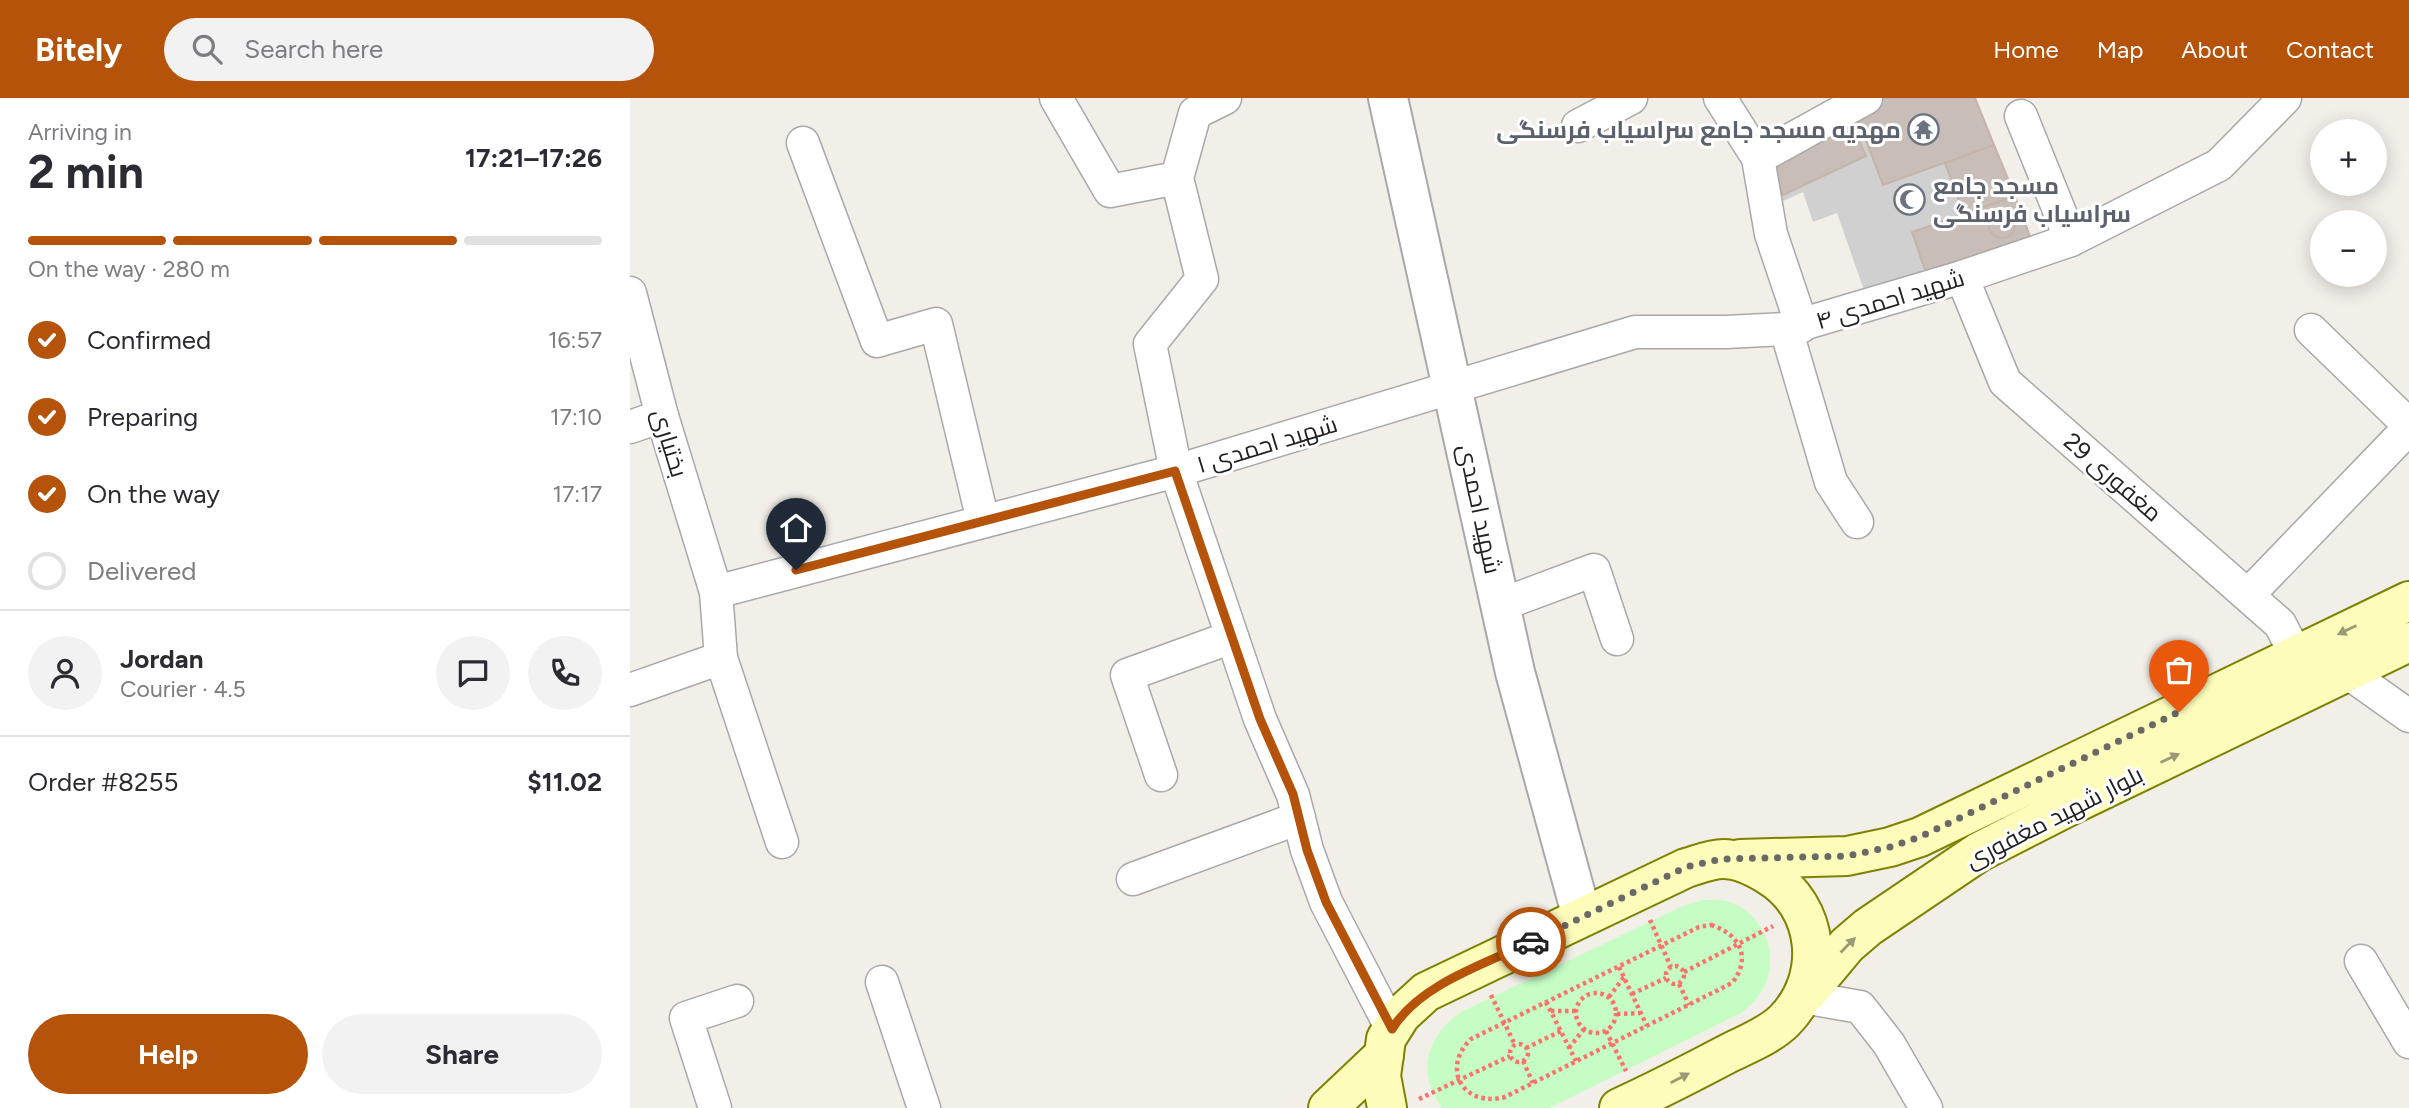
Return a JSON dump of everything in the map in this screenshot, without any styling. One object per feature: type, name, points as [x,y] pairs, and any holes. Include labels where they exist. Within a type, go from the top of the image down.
[{"type":"main road","name":"بلوار شهید مغفوری","points":[[1328,1108],[1388,1042],[1401,1014],[1426,992],[1686,867],[1722,859],[1847,856],[1890,847],[1920,837],[2409,601]]},
{"type":"main road","name":"بلوار شهید مغفوری","points":[[1620,1108],[1756,1039],[1783,1022],[1847,945],[1868,927],[1979,852],[2071,804],[2409,642]]},
{"type":"main road","points":[[1722,859],[1754,867],[1781,883],[1801,907],[1812,936],[1813,968],[1803,997]]},
{"type":"main road","points":[[1387,1108],[1381,1076],[1388,1042]]},
{"type":"street","points":[[1056,98],[1110,191],[1177,178]]},
{"type":"street","points":[[1225,98],[1195,113],[1177,178],[1202,279],[1150,344],[1175,471],[1260,719],[1293,794],[1307,850],[1326,902],[1388,1042]]},
{"type":"street","name":"شهید احمدی","points":[[1388,98],[1515,672],[1582,917]]},
{"type":"street","points":[[1578,127],[1631,98]]},
{"type":"street","points":[[1720,98],[1758,158],[1771,234],[1831,482],[1857,522]]},
{"type":"street","points":[[1758,158],[1866,98]]},
{"type":"street","name":"شهید احمدی ۴","points":[[1453,388],[1635,332],[1726,332],[1794,328],[1962,277],[2071,240],[2219,165],[2285,98]]},
{"type":"street","points":[[2021,116],[2071,240]]},
{"type":"street","points":[[803,143],[877,341],[936,324],[983,521]]},
{"type":"street","name":"مغفوری 29","points":[[1962,277],[2005,382],[2280,624],[2296,655]]},
{"type":"street","name":"بختیاری","points":[[630,293],[662,416],[716,592],[721,658],[782,842]]},
{"type":"street","points":[[2248,595],[2405,414],[2311,330]]},
{"type":"street","name":"شهید احمدی ۱","points":[[716,592],[1175,471],[1453,388]]},
{"type":"street","points":[[630,427],[662,416]]},
{"type":"street","points":[[1500,605],[1594,570],[1617,639]]},
{"type":"street","points":[[1161,775],[1127,675],[1232,637]]},
{"type":"street","points":[[630,690],[721,658]]},
{"type":"street","points":[[2347,673],[2409,716]]},
{"type":"street","points":[[1133,879],[1299,818]]},
{"type":"street","points":[[2361,961],[2409,1042]]},
{"type":"street","points":[[881,982],[924,1108]]},
{"type":"street","points":[[1803,997],[1860,1007],[1889,1044],[1926,1108]]},
{"type":"street","points":[[715,1108],[686,1018],[737,1001]]},
{"type":"path","points":[[1651,921],[1671,967]]},
{"type":"path","points":[[1711,925],[1732,934],[1742,954],[1742,965],[1732,984],[1505,1097],[1484,1100],[1465,1090],[1456,1069],[1457,1057],[1471,1039],[1662,945],[1699,927],[1711,925]]},
{"type":"path","points":[[1684,972],[1763,931]]},
{"type":"path","points":[[1619,966],[1647,1026]]},
{"type":"path","points":[[1677,966],[1684,972],[1684,980],[1679,984],[1671,984],[1666,978],[1671,967],[1677,966]]},
{"type":"path","points":[[1609,997],[1624,977]]},
{"type":"path","points":[[1632,994],[1666,978]]},
{"type":"path","points":[[1583,984],[1588,994]]},
{"type":"path","points":[[1679,984],[1689,1005]]},
{"type":"path","points":[[1599,993],[1609,997],[1614,1003],[1617,1014],[1615,1022],[1606,1031],[1592,1033],[1584,1029],[1577,1020],[1576,1011],[1580,1000],[1588,994],[1599,993]]},
{"type":"path","points":[[1492,997],[1515,1045]]},
{"type":"path","points":[[1546,1002],[1576,1061]]},
{"type":"path","points":[[1551,1011],[1576,1011]]},
{"type":"path","points":[[1617,1014],[1641,1013]]},
{"type":"path","points":[[1569,1048],[1584,1029]]},
{"type":"path","points":[[1526,1048],[1561,1031]]},
{"type":"path","points":[[1606,1031],[1626,1070]]},
{"type":"path","points":[[1521,1044],[1526,1048],[1528,1055],[1523,1061],[1514,1061],[1510,1056],[1511,1048],[1515,1045],[1521,1044]]},
{"type":"path","points":[[1433,1093],[1510,1056]]},
{"type":"path","points":[[1523,1061],[1533,1083]]},
{"type":"shaded area","name":"مسجد جامع سراسیاب فرسنگی","points":[[1881,98],[1975,98],[2031,239],[1865,293],[1837,213],[1813,222],[1803,192],[1772,206],[1764,161]]},
{"type":"green space","points":[[1704,900],[1723,900],[1740,907],[1752,916],[1767,941],[1770,956],[1765,985],[1755,1000],[1741,1013],[1549,1108],[1442,1108],[1429,1081],[1429,1056],[1440,1032],[1461,1012],[1685,905]]},
{"type":"building","name":"مهدیه مسجد جامع سراسیاب فرسنگی","points":[[1881,98],[1975,98],[1994,145],[1883,185],[1855,112]]},
{"type":"building","points":[[1851,123],[1866,156],[1783,195],[1768,162]]},
{"type":"building","points":[[1994,145],[2015,196],[1964,214],[1945,163]]},
{"type":"building","points":[[2015,196],[2031,239],[1926,273],[1912,232]]},
{"type":"building","points":[[2002,212],[2011,216],[2015,225],[2011,234],[2002,238],[1993,234],[1989,225],[1993,216]]},
{"type":"way so far","points":[[1531,942],[1686,867],[1722,859],[1847,856],[1890,847],[1920,837],[2179,712]]},
{"type":"place","name":"مهدیه مسجد جامع سراسیاب فرسنگی","points":[[1924,129]]},
{"type":"place","name":"مسجد جامع سراسیاب فرسنگی","points":[[1910,199]]},
{"type":"route","points":[[796,570],[1175,471],[1260,719],[1293,794],[1307,850],[1326,902],[1392,1029],[1401,1014],[1426,992],[1531,942]]}]
